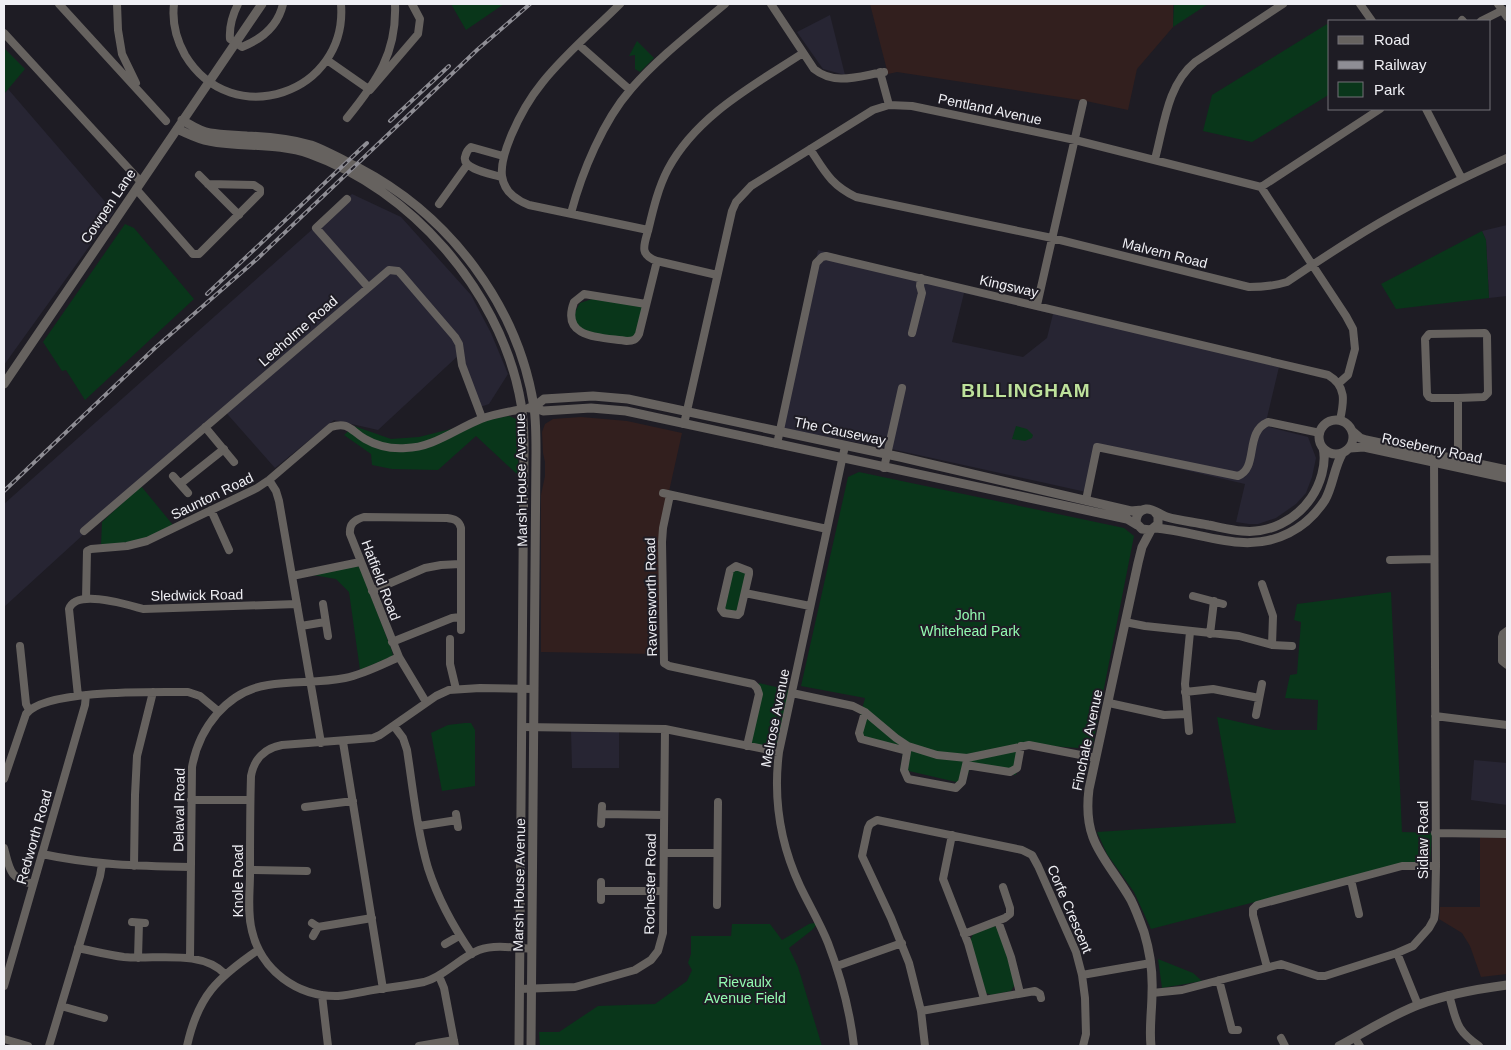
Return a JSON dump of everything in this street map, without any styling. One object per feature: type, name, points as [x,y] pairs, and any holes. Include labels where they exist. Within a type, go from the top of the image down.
[{"type":"street","points":[[59,4],[166,121]]},
{"type":"street","points":[[117,4],[118,30],[122,54],[140,91]]},
{"type":"street","points":[[174,4],[175,29],[182,48],[191,64],[209,82],[226,92],[250,96],[278,94],[290,90],[306,81],[327,60],[339,32],[340,4]]},
{"type":"street","points":[[238,4],[232,16],[230,39],[242,47],[256,42],[269,32],[278,19],[283,4]]},
{"type":"street","name":"Cowpen Lane","points":[[4,384],[262,4]]},
{"type":"street","points":[[370,90],[380,74],[389,51],[395,21],[395,4]]},
{"type":"street","points":[[347,118],[418,34],[420,19],[412,4]]},
{"type":"street","points":[[620,4],[543,82],[528,103],[515,127],[503,156],[501,177],[508,191],[521,202],[648,230]]},
{"type":"street","points":[[710,4],[716,12]]},
{"type":"street","points":[[572,213],[587,164],[594,149],[616,110],[630,90],[671,49],[725,4]]},
{"type":"street","points":[[771,4],[814,69],[833,79],[846,79],[882,72],[889,105]]},
{"type":"street","points":[[1155,159],[1171,97],[1175,86],[1183,74],[1195,62],[1283,4]]},
{"type":"street","points":[[1360,4],[1371,20]]},
{"type":"street","points":[[1482,20],[1500,7],[1507,17]]},
{"type":"street","points":[[4,33],[138,186],[193,254],[199,254],[260,193],[258,186],[208,184]]},
{"type":"street","points":[[579,45],[630,90]]},
{"type":"street","points":[[718,275],[649,259],[644,251],[648,230],[662,183],[677,154],[701,124],[743,92],[803,53]]},
{"type":"street","points":[[111,60],[122,54]]},
{"type":"street","points":[[327,60],[370,90]]},
{"type":"street","points":[[1037,306],[1083,103]]},
{"type":"street","name":"Pentland Avenue","points":[[684,424],[732,211],[736,202],[751,186],[873,110],[889,105],[912,106],[1075,140],[1261,187]]},
{"type":"street","points":[[1340,420],[1343,394],[1339,383],[1351,370],[1355,349],[1353,329],[1261,187],[1378,110]]},
{"type":"street","points":[[1427,110],[1462,179]]},
{"type":"street","name":"Marsh House Avenue","points":[[182,120],[195,128],[210,133],[291,140],[313,146],[327,157],[397,190],[415,203],[446,233],[467,258],[492,294],[517,344],[531,390],[534,407],[536,452],[531,1046]]},
{"type":"street","name":"Marsh House Avenue","points":[[177,128],[206,140],[289,148],[327,157]]},
{"type":"street","points":[[501,177],[467,165],[464,160],[467,150],[471,147],[503,156]]},
{"type":"street","name":"Malvern Road","points":[[810,149],[832,182],[841,190],[856,197],[1052,238],[1249,287],[1280,284],[1372,227],[1462,179],[1507,158]]},
{"type":"street","points":[[438,203],[467,165]]},
{"type":"street","points":[[199,175],[239,215]]},
{"type":"street","name":"Marsh House Avenue","points":[[365,176],[426,227],[458,265],[482,301],[508,355],[520,394],[524,446],[519,1046]]},
{"type":"street","points":[[347,199],[316,228],[368,287]]},
{"type":"street","name":"Kingsway","points":[[777,444],[816,263],[822,257],[830,256],[1324,374],[1333,377],[1339,383]]},
{"type":"street","points":[[458,265],[467,258]]},
{"type":"street","points":[[646,304],[584,294],[574,302],[570,318],[575,329],[583,334],[631,342],[639,334],[657,261]]},
{"type":"street","name":"Leeholme Road","points":[[84,531],[389,270],[398,271],[401,274],[456,337],[459,344],[462,368],[482,418]]},
{"type":"street","points":[[912,334],[922,293],[920,286],[921,278]]},
{"type":"street","points":[[1485,333],[1487,336],[1488,393],[1484,397],[1458,398],[1432,398],[1427,394],[1426,335],[1485,333]]},
{"type":"street","points":[[884,468],[902,388]]},
{"type":"street","name":"The Causeway","points":[[522,409],[534,407],[544,399],[593,396],[628,400],[887,455],[1132,511],[1148,509],[1166,517],[1242,531],[1265,530],[1277,526],[1296,514],[1312,497],[1317,487],[1324,463],[1323,448]]},
{"type":"street","points":[[1458,398],[1459,463]]},
{"type":"street","name":"The Causeway","points":[[534,407],[543,411],[572,408],[606,408],[1127,519],[1145,531],[1168,529],[1239,543],[1260,543],[1278,539],[1295,530],[1315,513],[1326,499],[1337,462],[1342,454]]},
{"type":"street","points":[[482,418],[522,409]]},
{"type":"street","name":"Saunton Road","points":[[86,599],[87,551],[147,541],[257,488],[331,427],[339,424],[348,426],[365,439],[380,445],[407,448],[430,443],[482,418]]},
{"type":"street","points":[[1340,420],[1348,425],[1354,437],[1350,448],[1342,454],[1331,453],[1323,448],[1319,441],[1320,433],[1322,427],[1330,421],[1340,420]]},
{"type":"street","points":[[1086,500],[1097,447],[1238,476],[1244,474],[1248,468],[1257,429],[1262,424],[1268,422],[1320,433]]},
{"type":"street","points":[[205,427],[234,462]]},
{"type":"street","name":"Roseberry Road","points":[[1352,431],[1360,438],[1366,440],[1434,458]]},
{"type":"street","name":"Melrose Avenue","points":[[845,446],[779,752],[777,801],[780,829],[786,849],[800,887],[817,918],[837,966],[847,1003],[854,1046]]},
{"type":"street","name":"Roseberry Road","points":[[1350,448],[1364,447],[1507,470]]},
{"type":"street","points":[[180,484],[224,449]]},
{"type":"street","name":"Sidlaw Road","points":[[1152,992],[1182,990],[1267,967],[1286,965],[1321,977],[1398,953],[1413,946],[1432,923],[1435,912],[1436,866],[1434,458]]},
{"type":"street","name":"Roseberry Road","points":[[1459,463],[1507,478]]},
{"type":"street","points":[[173,476],[188,493]]},
{"type":"street","points":[[269,480],[279,501],[321,743]]},
{"type":"street","name":"Ravensworth Road","points":[[748,746],[759,694],[753,684],[669,666],[664,663],[662,542],[667,494],[827,529]]},
{"type":"street","points":[[211,510],[230,551]]},
{"type":"street","points":[[1138,526],[1137,515],[1142,510]]},
{"type":"street","points":[[1153,529],[1158,519],[1154,511]]},
{"type":"street","name":"Hatfield Road","points":[[426,702],[392,642],[350,534],[351,525],[364,517],[446,518],[456,520],[460,525],[460,630]]},
{"type":"street","name":"Finchale Avenue","points":[[1138,526],[1142,536],[1142,547],[1088,801],[1091,831],[1099,852],[1132,901],[1144,932],[1151,963],[1151,1046]]},
{"type":"street","name":"Finchale Avenue","points":[[1142,547],[1153,529]]},
{"type":"street","points":[[1390,560],[1434,559]]},
{"type":"street","points":[[292,576],[360,562]]},
{"type":"street","points":[[372,591],[425,568],[460,564]]},
{"type":"street","points":[[732,567],[741,567],[749,571],[745,593],[738,615],[735,616],[722,612],[732,567]]},
{"type":"street","points":[[1262,584],[1273,616],[1272,645]]},
{"type":"street","points":[[745,593],[810,606]]},
{"type":"street","points":[[1193,596],[1223,604]]},
{"type":"street","points":[[82,695],[69,609],[74,602],[86,599]]},
{"type":"street","name":"Sledwick Road","points":[[86,599],[116,602],[142,609],[297,604]]},
{"type":"street","points":[[1210,634],[1214,601]]},
{"type":"street","points":[[323,604],[328,636]]},
{"type":"street","name":"Hatfield Road","points":[[392,642],[452,618],[460,617]]},
{"type":"street","points":[[301,626],[326,622]]},
{"type":"street","points":[[1125,622],[1190,632],[1239,636],[1272,645],[1292,646]]},
{"type":"street","points":[[1507,631],[1502,634],[1502,661],[1507,665]]},
{"type":"street","points":[[1189,731],[1186,692],[1190,632]]},
{"type":"street","points":[[449,639],[450,664],[456,689]]},
{"type":"street","points":[[20,646],[26,704],[29,710]]},
{"type":"street","name":"Delaval Road","points":[[190,958],[192,767],[197,747],[218,711],[240,695],[258,687],[331,680],[361,674],[399,657]]},
{"type":"street","points":[[1256,715],[1262,684]]},
{"type":"street","name":"Knole Road","points":[[532,949],[490,948],[480,950],[439,976],[424,982],[339,996],[322,995],[301,989],[283,979],[269,966],[258,950],[250,921],[250,800],[252,770],[255,763],[262,753],[275,746],[343,742],[373,738],[394,726],[436,696],[456,689],[534,689]]},
{"type":"street","points":[[1186,692],[1213,689],[1259,698]]},
{"type":"street","points":[[134,866],[137,756],[153,692]]},
{"type":"street","points":[[4,779],[23,720],[29,710],[45,703],[82,695],[153,692],[194,693],[218,711]]},
{"type":"street","points":[[792,693],[853,706],[864,712],[907,748]]},
{"type":"street","name":"Redworth Road","points":[[4,986],[85,706],[82,695]]},
{"type":"street","points":[[1108,703],[1164,715],[1187,714]]},
{"type":"street","points":[[864,712],[859,733],[861,739],[1010,772],[1017,768],[1021,746]]},
{"type":"street","points":[[1435,716],[1507,725]]},
{"type":"street","points":[[394,726],[403,738],[407,750],[419,826],[426,859],[434,883],[459,936],[472,954]]},
{"type":"street","points":[[522,727],[665,728],[779,752]]},
{"type":"street","name":"Rochester Road","points":[[519,988],[575,987],[642,967],[658,951],[663,932],[665,728]]},
{"type":"street","points":[[343,742],[383,989]]},
{"type":"street","points":[[966,762],[1021,746],[1037,746],[1096,758]]},
{"type":"street","points":[[907,748],[904,770],[905,776],[908,779],[956,788],[962,782],[966,762]]},
{"type":"street","points":[[192,800],[250,800]]},
{"type":"street","points":[[304,808],[353,801]]},
{"type":"street","points":[[717,905],[718,802]]},
{"type":"street","points":[[601,824],[602,810],[664,815]]},
{"type":"street","points":[[419,826],[457,820]]},
{"type":"street","name":"Corfe Crescent","points":[[902,943],[862,856],[868,828],[873,821],[881,820],[1022,850],[1032,856],[1038,866],[1076,952],[1085,998],[1086,1034],[1084,1046]]},
{"type":"street","points":[[1435,833],[1507,834]]},
{"type":"street","points":[[952,835],[943,880],[964,934],[984,999]]},
{"type":"street","points":[[4,848],[9,868],[14,876],[23,882],[33,884]]},
{"type":"street","points":[[664,853],[717,853]]},
{"type":"street","points":[[42,854],[102,864],[190,867]]},
{"type":"street","points":[[49,1046],[102,864]]},
{"type":"street","points":[[1267,967],[1253,915],[1253,909],[1257,905],[1402,866],[1436,866]]},
{"type":"street","points":[[250,870],[307,871]]},
{"type":"street","points":[[1351,880],[1359,914]]},
{"type":"street","points":[[601,882],[601,895],[663,891]]},
{"type":"street","points":[[964,934],[1010,914],[1010,908],[1003,887]]},
{"type":"street","points":[[313,936],[315,925],[372,918]]},
{"type":"street","points":[[1001,919],[1020,994]]},
{"type":"street","points":[[138,923],[138,958]]},
{"type":"street","points":[[445,944],[459,936]]},
{"type":"street","points":[[837,966],[902,943],[921,1011],[925,1046]]},
{"type":"street","points":[[78,948],[138,958],[190,958],[211,963],[225,974]]},
{"type":"street","points":[[187,1046],[192,1027],[211,989],[225,974],[258,950]]},
{"type":"street","points":[[1398,953],[1418,1005]]},
{"type":"street","points":[[1082,975],[1151,963]]},
{"type":"street","points":[[418,1046],[454,1043],[444,988],[439,976]]},
{"type":"street","points":[[1219,980],[1232,1030],[1238,1030]]},
{"type":"street","points":[[1340,1046],[1418,1005],[1449,995],[1507,985]]},
{"type":"street","points":[[921,1011],[1035,991],[1038,992],[1041,998]]},
{"type":"street","points":[[322,995],[328,1046]]},
{"type":"street","points":[[1449,995],[1459,1029],[1464,1036],[1479,1046]]},
{"type":"street","points":[[61,1006],[105,1017]]},
{"type":"street","points":[[1355,1038],[1360,1046]]},
{"type":"street","points":[[4,1040],[28,1046]]},
{"type":"shaded area","points":[[870,4],[1173,5],[1173,27],[1137,69],[1128,110],[1086,101],[897,72],[888,74]]},
{"type":"shaded area","points":[[830,15],[845,75],[823,69],[797,32]]},
{"type":"shaded area","points":[[8,89],[114,212],[4,365],[4,94]]},
{"type":"shaded area","points":[[352,194],[401,217],[471,295],[491,333],[508,374],[489,404],[480,407],[460,354],[378,430],[334,420],[275,468],[222,408],[4,607],[4,504]]},
{"type":"shaded area","points":[[1507,225],[1507,296],[1489,298],[1486,240],[1482,231]]},
{"type":"shaded area","points":[[818,250],[1279,367],[1265,426],[1308,437],[1316,458],[1306,493],[1296,504],[1276,518],[1258,524],[1249,524],[1236,522],[1245,484],[1099,450],[1086,492],[882,447],[779,428]],"holes":[[[964,293],[1053,314],[1047,338],[1023,357],[952,342]]]},
{"type":"shaded area","points":[[581,417],[627,421],[682,433],[660,532],[658,654],[541,652],[541,495],[545,476],[542,432],[545,424],[553,419]]},
{"type":"shaded area","points":[[571,731],[619,732],[619,768],[572,768]]},
{"type":"shaded area","points":[[1474,760],[1507,763],[1507,805],[1471,800]]},
{"type":"shaded area","points":[[1480,837],[1507,838],[1507,974],[1481,977],[1470,946],[1462,933],[1439,919],[1440,907],[1480,907]]},
{"type":"green space","points":[[451,4],[504,4],[466,30]]},
{"type":"green space","points":[[1174,4],[1208,4],[1173,27]]},
{"type":"green space","points":[[1327,24],[1328,25],[1328,95],[1252,142],[1203,131],[1212,95]]},
{"type":"green space","points":[[637,41],[654,58],[640,72],[635,69],[635,55],[629,56]]},
{"type":"green space","points":[[4,48],[25,69],[4,94]]},
{"type":"green space","points":[[125,224],[134,228],[194,299],[85,400],[66,370],[62,371],[43,342]]},
{"type":"green space","points":[[1482,231],[1486,240],[1489,298],[1396,309],[1381,284]]},
{"type":"green space","points":[[592,299],[644,307],[639,331],[628,338],[621,339],[582,332],[575,321],[576,311],[580,303]]},
{"type":"green space","points":[[509,416],[516,419],[519,476],[476,436],[438,470],[392,469],[372,465],[371,454],[344,435],[354,426],[391,439],[419,437]]},
{"type":"green space","points":[[1016,426],[1027,429],[1033,435],[1032,438],[1025,441],[1012,439]]},
{"type":"green space","name":"John Whitehead Park","points":[[859,472],[1124,528],[1134,536],[1092,749],[1023,744],[1021,746],[1016,775],[970,768],[965,784],[900,769],[903,753],[858,740],[860,717],[865,698],[801,686],[848,477]]},
{"type":"green space","points":[[141,486],[173,525],[147,538],[134,542],[101,545],[102,522]]},
{"type":"green space","points":[[358,566],[393,656],[360,670],[349,592],[336,579],[307,574]]},
{"type":"green space","points":[[732,567],[749,572],[738,615],[721,611]]},
{"type":"green space","points":[[1391,592],[1402,832],[1432,833],[1430,862],[1401,864],[1151,929],[1134,892],[1107,854],[1097,832],[1236,823],[1217,717],[1274,730],[1317,730],[1318,700],[1285,698],[1290,675],[1297,674],[1301,622],[1294,620],[1297,604]]},
{"type":"green space","points":[[759,683],[789,690],[778,750],[750,745]]},
{"type":"green space","points":[[471,723],[475,730],[475,786],[442,791],[431,733],[448,725]]},
{"type":"green space","name":"Rievaulx Avenue Field","points":[[819,922],[789,948],[798,967],[822,1046],[540,1046],[539,1032],[559,1032],[598,1006],[655,1004],[687,981],[692,970],[688,963],[691,954],[691,936],[731,936],[732,924],[770,924],[782,940],[809,924]]},
{"type":"green space","points":[[992,925],[998,928],[1008,955],[1015,984],[1011,991],[991,995],[986,993],[970,941],[974,932]]},
{"type":"green space","points":[[1158,959],[1193,973],[1202,981],[1162,988]]},
{"type":"railway","points":[[4,491],[156,347],[257,259],[477,50],[530,4]]},
{"type":"railway","points":[[390,121],[449,66]]},
{"type":"railway","points":[[207,294],[367,143]]},
{"type":"district","name":"BILLINGHAM","points":[[1026,390]]}]
